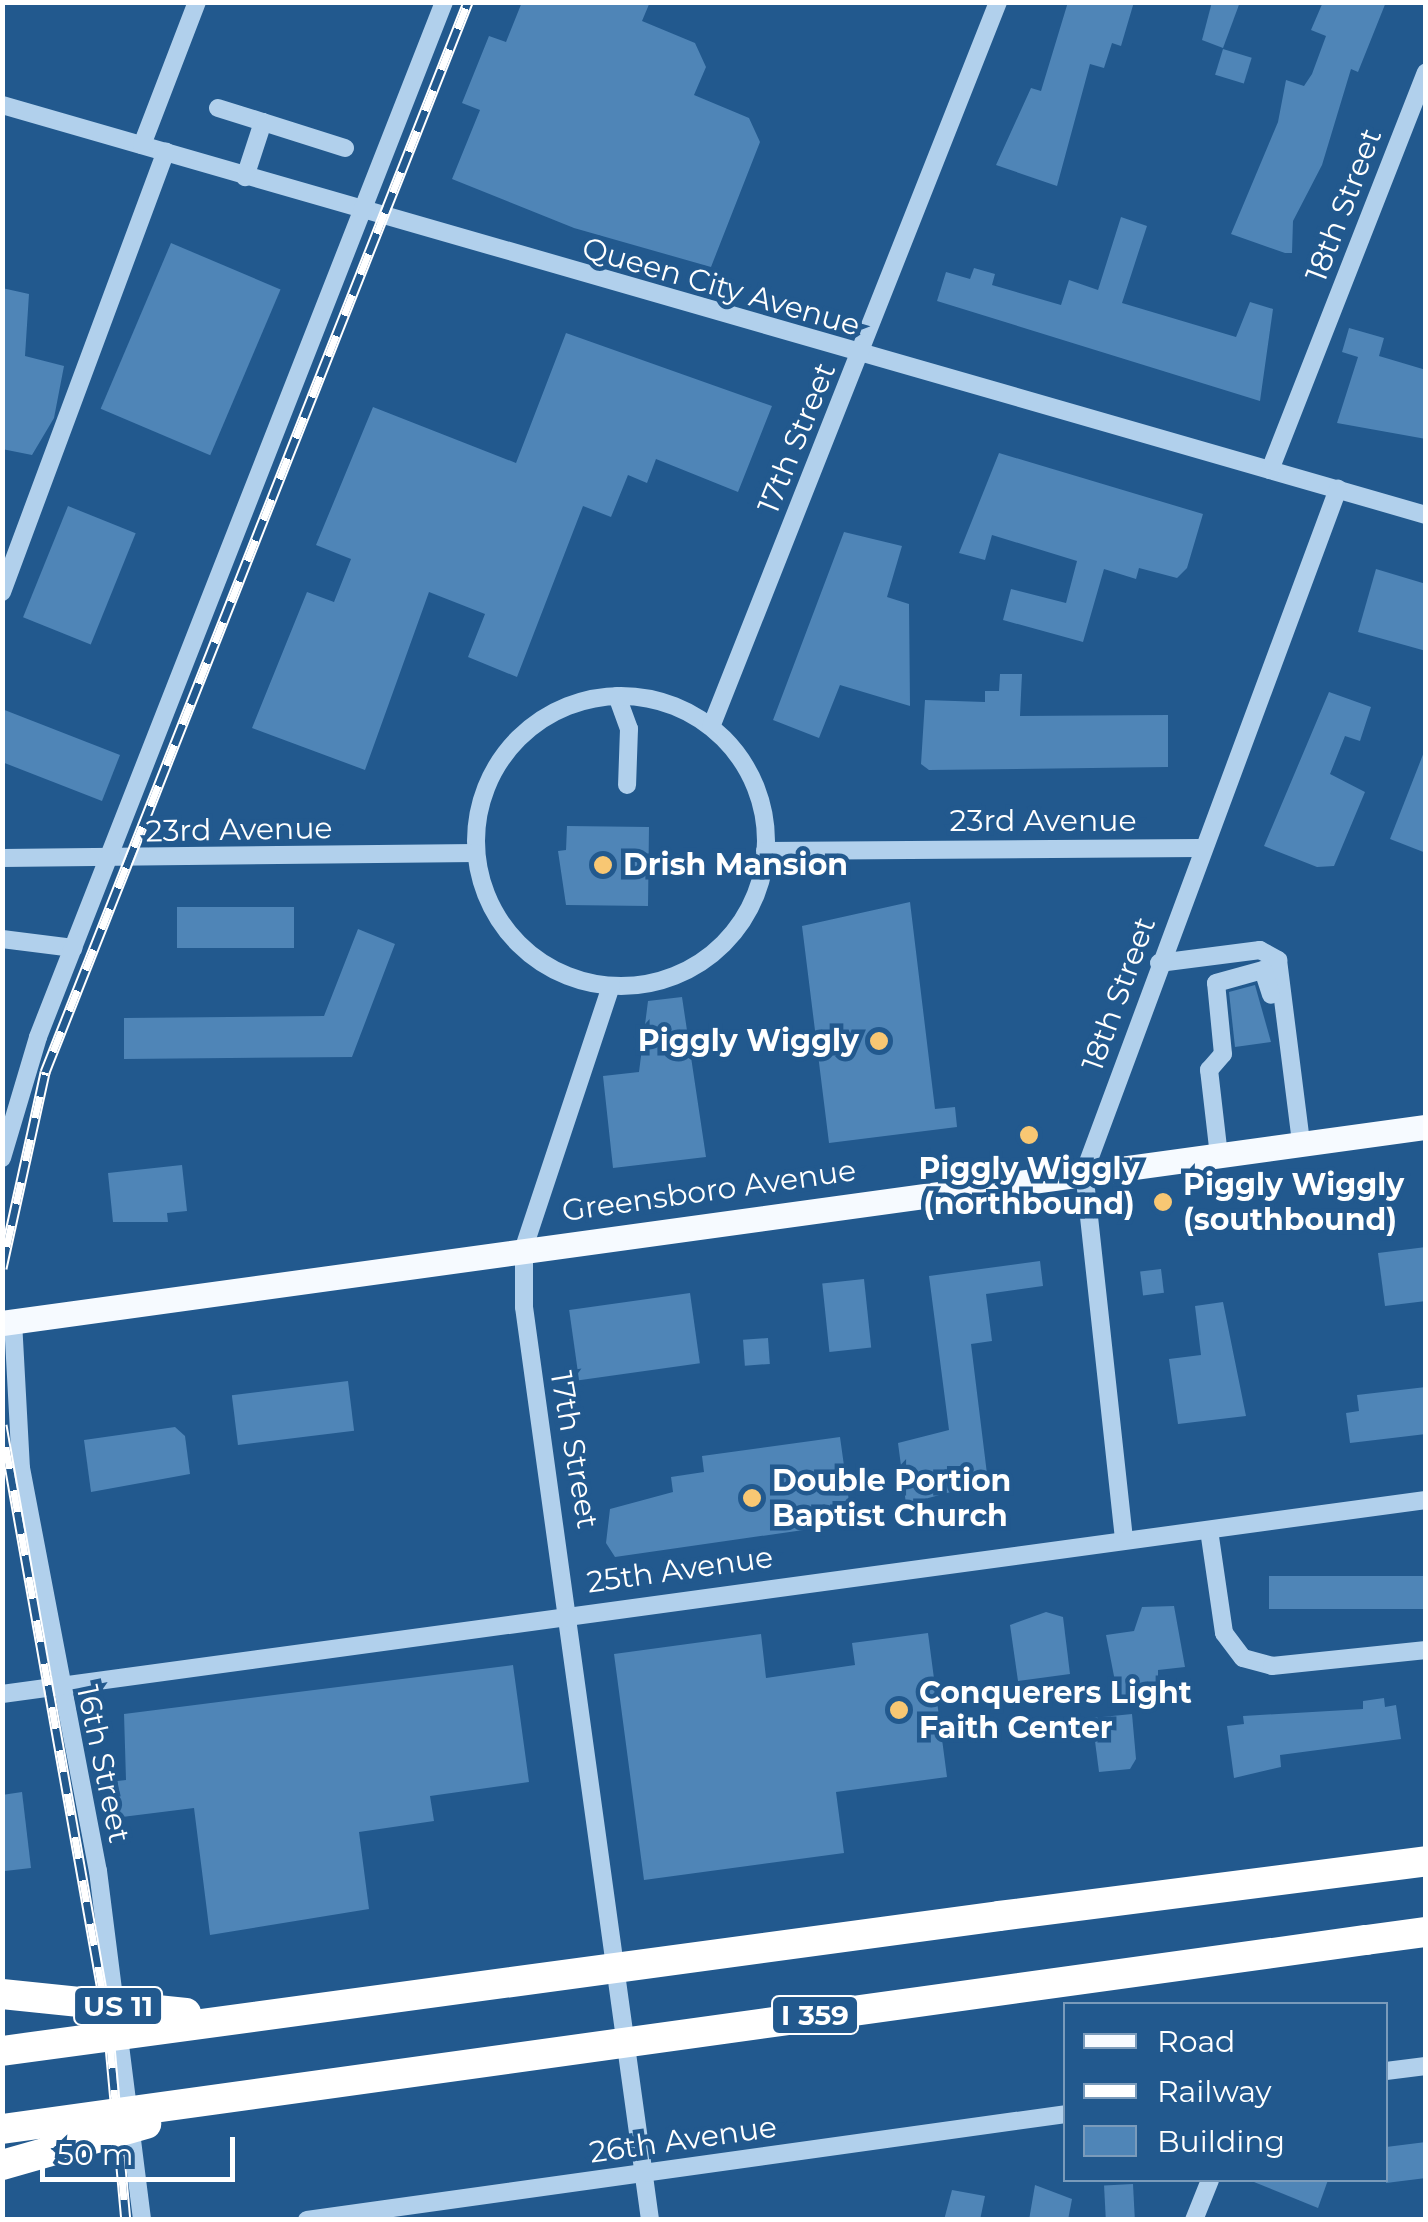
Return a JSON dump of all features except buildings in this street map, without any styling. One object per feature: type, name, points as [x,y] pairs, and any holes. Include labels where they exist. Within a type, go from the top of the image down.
[{"type":"highway","name":"I 359","points":[[2,2050],[1426,1861]]},
{"type":"highway","name":"I 359","points":[[2,2130],[264,2090],[1426,1932]]},
{"type":"highway","name":"US 11","points":[[2,1994],[233,2018]]},
{"type":"highway","points":[[2,2165],[264,2090]]},
{"type":"main road","name":"Greensboro Avenue","points":[[8,1322],[524,1248],[1426,1127]]},
{"type":"street","points":[[142,145],[197,2]]},
{"type":"street","points":[[2,1158],[73,948],[365,214],[444,2]]},
{"type":"street","name":"17th Street","points":[[711,726],[998,2]]},
{"type":"street","name":"18th Street","points":[[1270,470],[1426,72]]},
{"type":"street","name":"Queen City Avenue","points":[[2,105],[365,214],[1426,515]]},
{"type":"street","points":[[218,108],[345,148]]},
{"type":"street","points":[[245,177],[264,122]]},
{"type":"street","points":[[2,592],[166,152]]},
{"type":"street","name":"18th Street","points":[[1124,1540],[1084,1173],[1200,848],[1338,489]]},
{"type":"street","points":[[617,696],[628,729],[628,785]]},
{"type":"street","points":[[617,696],[660,700],[711,726],[751,776],[765,851],[756,894],[722,945],[671,977],[611,986],[558,972],[508,934],[476,853],[486,788],[519,738],[569,705],[617,696]]},
{"type":"street","name":"23rd Avenue","points":[[765,851],[1200,848]]},
{"type":"street","name":"23rd Avenue","points":[[2,858],[108,860],[476,853]]},
{"type":"street","points":[[2,939],[73,948]]},
{"type":"street","points":[[1159,963],[1272,955],[1301,1143]]},
{"type":"street","points":[[1219,1156],[1209,1070],[1223,1054],[1221,975],[1263,970],[1284,1037]]},
{"type":"street","name":"17th Street","points":[[611,986],[524,1248],[540,1431],[572,1612],[646,2172]]},
{"type":"street","name":"16th Street","points":[[8,1322],[21,1468],[58,1683],[98,1871],[142,2220]]},
{"type":"street","name":"25th Avenue","points":[[2,1694],[572,1612],[1426,1500]]},
{"type":"street","points":[[1209,1530],[1224,1633],[1242,1658],[1272,1666],[1426,1650]]},
{"type":"street","points":[[1388,2071],[1426,2066]]},
{"type":"street","name":"26th Avenue","points":[[307,2220],[1063,2114]]},
{"type":"street","points":[[646,2172],[650,2220]]},
{"type":"street","points":[[1194,2220],[1209,2182]]},
{"type":"railway","points":[[2,1268],[45,1072],[468,2]]},
{"type":"railway","points":[[2,1425],[108,2024],[126,2220]]},
{"type":"place","name":"Drish Mansion","points":[[603,865]]},
{"type":"place","name":"Piggly Wiggly","points":[[879,1041]]},
{"type":"place","name":"Piggly Wiggly (northbound)","points":[[1029,1135]]},
{"type":"place","name":"Piggly Wiggly (southbound)","points":[[1163,1202]]},
{"type":"place","name":"Double Portion Baptist Church","points":[[752,1498]]},
{"type":"place","name":"Conquerers Light Faith Center","points":[[899,1710]]}]
